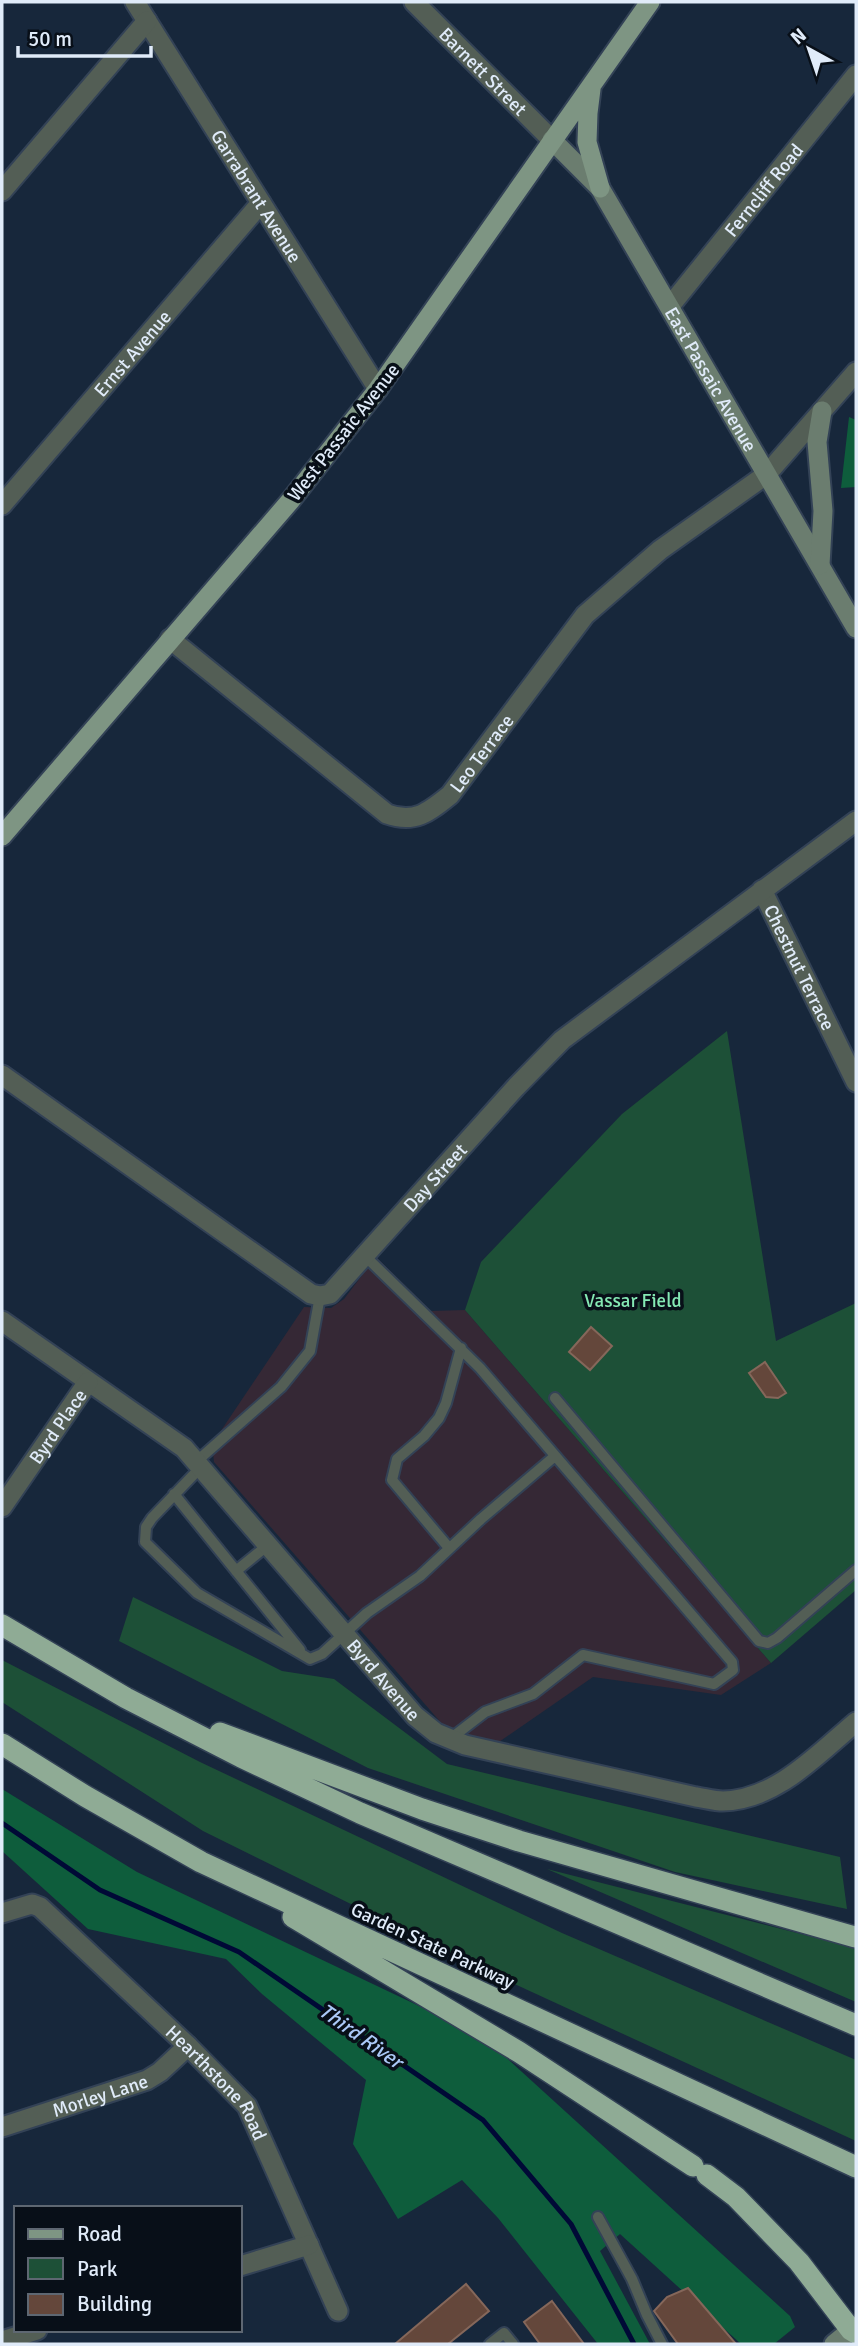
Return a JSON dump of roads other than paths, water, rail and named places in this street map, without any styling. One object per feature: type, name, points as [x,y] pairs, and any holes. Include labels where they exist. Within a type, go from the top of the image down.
[{"type":"highway","points":[[2,1625],[126,1698],[241,1758],[360,1813],[856,2025]]},
{"type":"highway","points":[[126,1698],[422,1809],[519,1841],[855,1937]]},
{"type":"highway","name":"Garden State Parkway","points":[[2,1744],[85,1796],[201,1862],[856,2167]]},
{"type":"highway","points":[[201,1862],[498,2039],[700,2171],[736,2197],[799,2262],[854,2330]]},
{"type":"main road","name":"West Passaic Avenue","points":[[2,836],[291,500],[378,389],[650,2]]},
{"type":"main road","points":[[592,83],[587,142],[600,188]]},
{"type":"main road","name":"East Passaic Avenue","points":[[552,140],[600,188],[856,628]]},
{"type":"main road","points":[[820,565],[823,511],[817,442],[822,411]]},
{"type":"main road","points":[[834,2344],[854,2330]]},
{"type":"street","name":"Garrabrant Avenue","points":[[135,2],[378,389]]},
{"type":"street","name":"Barnett Street","points":[[414,2],[552,140]]},
{"type":"street","points":[[2,191],[148,21]]},
{"type":"street","name":"Ferncliff Road","points":[[670,306],[856,75]]},
{"type":"street","name":"Ernst Avenue","points":[[2,505],[261,203]]},
{"type":"street","name":"Leo Terrace","points":[[170,639],[387,814],[401,819],[418,817],[450,795],[585,615],[660,550],[766,474],[856,372]]},
{"type":"street","name":"Day Street","points":[[320,1296],[330,1294],[516,1087],[562,1040],[856,821]]},
{"type":"street","name":"Chestnut Terrace","points":[[762,890],[856,1082]]},
{"type":"street","points":[[2,1075],[311,1294],[320,1296]]},
{"type":"street","name":"Byrd Avenue","points":[[2,1321],[184,1448],[415,1716],[436,1733],[465,1745],[722,1801],[750,1796],[785,1781],[856,1722]]},
{"type":"street","name":"Byrd Place","points":[[2,1507],[88,1382]]},
{"type":"street","name":"Hearthstone Road","points":[[2,1913],[32,1904],[40,1907],[247,2105],[338,2311]]},
{"type":"street","name":"Morley Lane","points":[[2,2127],[147,2080],[160,2072],[188,2046]]},
{"type":"street","points":[[242,2265],[309,2245]]},
{"type":"street","points":[[2,2341],[31,2332]]},
{"type":"lane","points":[[364,1255],[461,1348],[732,1662],[733,1670],[715,1684],[583,1655],[533,1694],[485,1712],[450,1739]]},
{"type":"lane","points":[[320,1296],[310,1350],[281,1387],[199,1464],[146,1527],[145,1542],[197,1593],[310,1659],[316,1658],[367,1613],[420,1576],[555,1455]]},
{"type":"lane","points":[[449,1548],[392,1480],[397,1459],[424,1436],[439,1418],[461,1348]]},
{"type":"lane","points":[[555,1398],[760,1641],[768,1643],[777,1638],[856,1570]]},
{"type":"lane","points":[[174,1494],[305,1656]]},
{"type":"lane","points":[[236,1571],[268,1545]]},
{"type":"lane","points":[[598,2217],[632,2279],[662,2344]]},
{"type":"lane","points":[[490,2344],[503,2333],[513,2344]]},
{"type":"waterway","name":"Third River","points":[[2,1823],[100,1890],[239,1952],[483,2120],[571,2224],[634,2344]]},
{"type":"park label","name":"Vassar Field","points":[[633,1300]]}]
